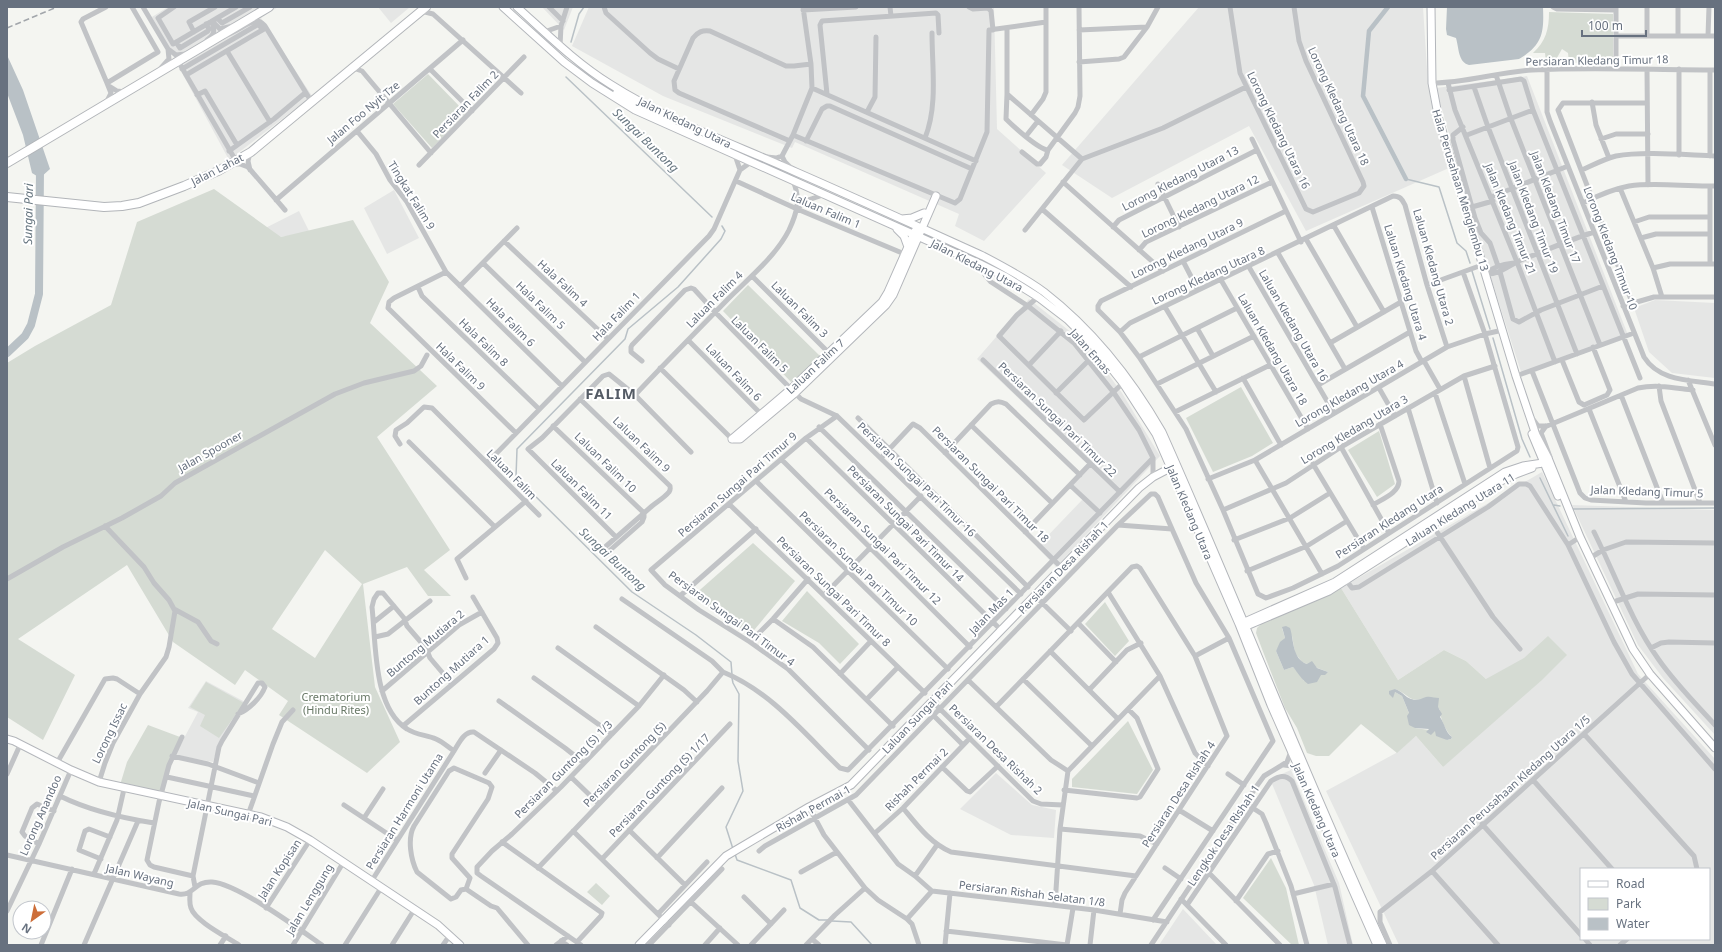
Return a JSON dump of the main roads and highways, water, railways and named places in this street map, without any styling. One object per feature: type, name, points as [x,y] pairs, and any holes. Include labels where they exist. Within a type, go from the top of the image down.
[{"type":"main road","points":[[7,163],[268,7]]},
{"type":"main road","name":"Jalan Kledang Utara","points":[[503,7],[564,62],[592,84],[635,110],[654,120],[916,235],[1006,277],[1038,297],[1068,320],[1092,344],[1123,383],[1156,434],[1174,466],[1238,610],[1242,625],[1253,644],[1283,717],[1383,945]]},
{"type":"main road","name":"Jalan Kledang Utara","points":[[517,7],[560,46],[610,84],[658,110],[983,256],[1010,270],[1043,291],[1072,315],[1098,342],[1143,399],[1162,432],[1174,466],[1242,625],[1291,752],[1377,945]]},
{"type":"main road","name":"Hala Perusahaan Menglembu 13","points":[[1431,7],[1432,83],[1439,120],[1503,330],[1535,443],[1543,463],[1558,490],[1633,650],[1650,674],[1715,748]]},
{"type":"main road","name":"Jalan Lahat","points":[[7,197],[104,207],[122,206],[139,203],[184,186],[234,162],[251,152],[421,10]]},
{"type":"main road","points":[[594,73],[601,81],[622,96],[656,115],[752,157],[779,165]]},
{"type":"main road","points":[[7,168],[25,152]]},
{"type":"main road","points":[[7,194],[41,200]]},
{"type":"main road","name":"Laluan Falim 7","points":[[732,439],[793,391],[831,355],[882,302],[911,248],[934,195]]},
{"type":"main road","points":[[899,219],[912,218],[926,214],[929,227],[935,235]]},
{"type":"main road","points":[[894,226],[904,236],[911,248],[922,243],[934,244]]},
{"type":"main road","name":"Hala Perusahaan Menglembu 13","points":[[1515,373],[1536,435],[1548,458],[1558,490],[1574,531],[1580,537]]},
{"type":"main road","points":[[1536,435],[1543,454],[1543,463]]},
{"type":"main road","points":[[1523,468],[1535,458],[1535,443]]},
{"type":"main road","name":"Laluan Kledang Utara 11","points":[[1257,619],[1335,582],[1501,475],[1543,463]]},
{"type":"main road","name":"Laluan Sungai Pari","points":[[639,945],[726,856],[740,846],[851,785],[1139,488],[1153,477],[1174,466]]},
{"type":"main road","points":[[1523,468],[1539,470],[1545,474],[1558,490]]},
{"type":"main road","name":"Laluan Kledang Utara 11","points":[[1242,625],[1329,591],[1523,468]]},
{"type":"main road","points":[[1238,610],[1257,619],[1253,633],[1253,644]]},
{"type":"main road","name":"Jalan Sungai Pari","points":[[7,741],[20,745],[99,782],[124,789],[277,822],[310,840],[432,922],[460,945]]},
{"type":"main road","points":[[1365,920],[1374,945]]},
{"type":"main road","points":[[449,936],[456,945]]},
{"type":"water","points":[[1447,7],[1543,7],[1542,31],[1533,48],[1519,59],[1469,65],[1461,58],[1456,38],[1447,35]]},
{"type":"water","points":[[7,55],[23,90],[50,169],[40,178],[32,173],[23,135],[7,93]]},
{"type":"water","points":[[1286,626],[1290,628],[1294,649],[1302,662],[1307,664],[1312,661],[1317,668],[1328,672],[1325,675],[1321,675],[1317,682],[1308,684],[1293,667],[1284,670],[1276,651],[1280,642],[1285,638],[1282,627]]},
{"type":"water","points":[[1395,689],[1413,700],[1428,697],[1439,698],[1438,707],[1442,714],[1440,717],[1448,733],[1452,737],[1451,739],[1447,740],[1436,736],[1435,731],[1431,735],[1426,732],[1429,729],[1415,728],[1409,725],[1407,716],[1409,713],[1402,696],[1395,692],[1393,698],[1389,694],[1389,691]]},
{"type":"waterway","name":"Sungai Buntong","points":[[571,42],[579,14],[584,7]]},
{"type":"waterway","points":[[1388,7],[1369,31],[1363,96],[1406,179]]},
{"type":"waterway","name":"Sungai Buntong","points":[[566,77],[712,217]]},
{"type":"waterway","name":"Sungai Pari","points":[[7,353],[25,336],[31,325],[39,294],[40,168]]},
{"type":"waterway","points":[[1406,179],[1439,187],[1457,243],[1466,251],[1470,263]]},
{"type":"waterway","name":"Sungai Buntong","points":[[722,226],[725,231],[721,239],[678,287],[628,329],[625,339],[517,449],[516,477],[632,592],[696,635],[731,662],[732,675]]},
{"type":"waterway","points":[[1472,271],[1490,329]]},
{"type":"waterway","points":[[1493,338],[1522,439],[1530,457]]},
{"type":"waterway","points":[[1540,478],[1568,536]]},
{"type":"waterway","points":[[1554,505],[1560,506]]},
{"type":"waterway","points":[[1573,509],[1715,508]]},
{"type":"waterway","name":"Sungai Buntong","points":[[732,678],[739,694],[738,761],[743,791],[726,827],[733,849]]},
{"type":"waterway","name":"Sungai Buntong","points":[[735,854],[737,860],[791,880],[800,908],[819,920],[828,920]]},
{"type":"waterway","name":"Sungai Buntong","points":[[832,921],[851,922],[872,945]]},
{"type":"railway","points":[[7,28],[57,7]]},
{"type":"district","name":"FALIM","points":[[611,393]]},
{"type":"park label","name":"Crematorium (Hindu Rites)","points":[[336,702]]}]
